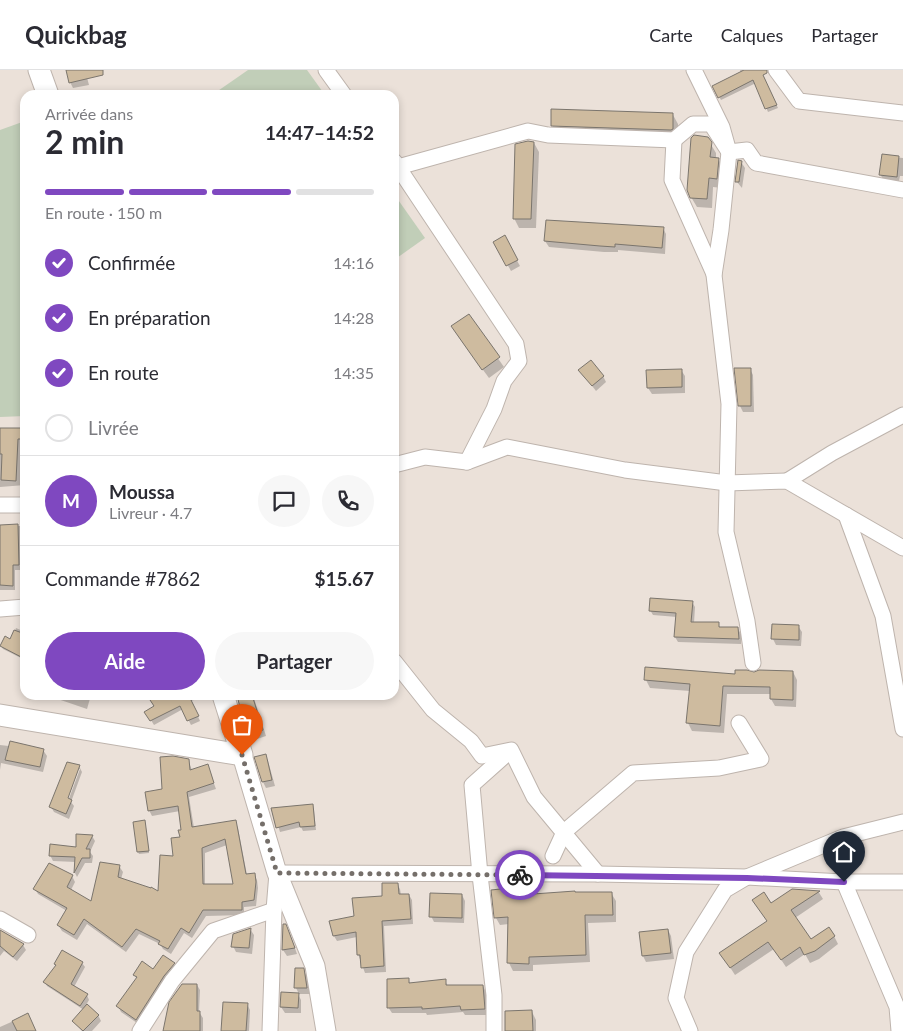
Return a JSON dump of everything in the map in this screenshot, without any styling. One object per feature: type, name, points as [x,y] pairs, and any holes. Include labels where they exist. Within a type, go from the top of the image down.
[{"type":"main road","points":[[39,70],[46,90]]},
{"type":"main road","points":[[0,715],[242,755],[225,700]]},
{"type":"street","points":[[326,70],[340,90]]},
{"type":"street","points":[[694,70],[722,127],[729,152],[721,230],[714,275],[729,404],[726,532],[747,621],[753,664]]},
{"type":"street","points":[[776,70],[799,102],[903,113]]},
{"type":"street","points":[[399,163],[528,131],[548,135],[674,140],[692,124],[711,124],[729,152]]},
{"type":"street","points":[[674,140],[672,180],[714,275]]},
{"type":"street","points":[[729,152],[747,150],[756,163],[903,190]]},
{"type":"street","points":[[399,168],[516,344],[518,361],[504,381],[494,409],[467,462]]},
{"type":"street","points":[[399,464],[426,457],[467,462],[507,448],[626,470],[727,483],[787,481],[832,453],[903,415]]},
{"type":"street","points":[[787,481],[903,548]]},
{"type":"street","points":[[0,506],[20,505]]},
{"type":"street","points":[[846,515],[883,616],[903,729]]},
{"type":"street","points":[[0,609],[20,607]]},
{"type":"street","points":[[399,667],[433,710],[471,741],[482,756],[511,750]]},
{"type":"street","points":[[553,856],[564,832],[633,773],[719,768],[761,759],[739,723]]},
{"type":"street","points":[[511,750],[534,797],[598,874]]},
{"type":"street","points":[[494,1031],[494,995],[472,785],[511,750]]},
{"type":"street","points":[[242,755],[277,873],[314,966],[326,1031]]},
{"type":"street","points":[[690,1031],[676,998],[686,952],[726,890],[747,878],[843,837],[903,822]]},
{"type":"street","points":[[277,873],[598,874],[844,882],[903,882]]},
{"type":"street","points":[[270,1031],[277,873]]},
{"type":"street","points":[[844,882],[897,1007],[899,1031]]},
{"type":"street","points":[[140,1031],[172,981],[213,931],[274,910]]},
{"type":"street","points":[[0,919],[28,934]]},
{"type":"green space","points":[[248,70],[307,70],[321,90],[219,90]]},
{"type":"green space","points":[[20,123],[20,416],[0,417],[0,130]]},
{"type":"green space","points":[[399,201],[425,238],[399,256]]},
{"type":"building","points":[[66,70],[103,70],[103,75],[69,83]]},
{"type":"building","points":[[744,70],[767,70],[767,73],[763,75],[777,105],[765,109],[753,80],[718,98],[712,86]]},
{"type":"building","points":[[551,109],[673,113],[673,129],[551,126]]},
{"type":"building","points":[[694,135],[708,137],[712,142],[710,157],[719,158],[717,179],[709,178],[707,199],[690,198],[687,190],[691,138]]},
{"type":"building","points":[[528,141],[534,142],[531,219],[513,219],[515,144]]},
{"type":"building","points":[[882,154],[899,156],[897,177],[879,175]]},
{"type":"building","points":[[738,160],[742,161],[739,182],[735,182]]},
{"type":"building","points":[[546,220],[664,227],[662,248],[615,244],[615,247],[544,241]]},
{"type":"building","points":[[505,235],[518,260],[506,266],[493,242]]},
{"type":"building","points":[[469,314],[500,357],[482,370],[451,326]]},
{"type":"building","points":[[591,360],[604,376],[592,386],[578,370]]},
{"type":"building","points":[[734,368],[751,368],[751,406],[738,406]]},
{"type":"building","points":[[682,369],[682,387],[647,388],[646,370]]},
{"type":"building","points":[[0,428],[20,428],[16,481],[1,480],[2,454],[0,454]]},
{"type":"building","points":[[18,524],[19,565],[13,565],[13,586],[0,585],[0,525]]},
{"type":"building","points":[[650,598],[693,601],[691,622],[719,622],[719,627],[738,627],[739,639],[674,637],[676,613],[649,611]]},
{"type":"building","points":[[772,624],[799,625],[799,640],[771,639]]},
{"type":"building","points":[[14,630],[20,632],[20,656],[0,646],[5,636],[10,639]]},
{"type":"building","points":[[645,667],[735,674],[735,670],[754,672],[759,670],[793,671],[793,700],[770,699],[770,687],[723,686],[720,726],[686,723],[690,684],[644,680]]},
{"type":"building","points":[[150,700],[191,700],[199,716],[187,721],[180,706],[150,721],[144,712],[154,706]]},
{"type":"building","points":[[238,700],[254,700],[263,730],[250,734],[245,711],[241,712]]},
{"type":"building","points":[[10,741],[44,749],[40,767],[5,760]]},
{"type":"building","points":[[266,754],[272,780],[262,782],[254,757]]},
{"type":"building","points":[[173,756],[189,759],[190,770],[208,764],[214,783],[187,792],[192,827],[236,820],[246,874],[255,873],[254,900],[242,902],[242,910],[203,910],[189,933],[181,928],[168,949],[158,944],[160,941],[136,929],[122,947],[84,919],[74,935],[57,925],[67,908],[33,889],[49,863],[73,875],[67,887],[91,901],[100,862],[120,865],[118,877],[158,891],[160,855],[173,856],[171,838],[180,837],[178,830],[181,830],[178,806],[148,811],[145,792],[162,789],[160,757]],"holes":[[[225,839],[233,884],[203,884],[202,848]]]},
{"type":"building","points":[[67,762],[80,765],[68,798],[72,800],[66,814],[49,807]]},
{"type":"building","points":[[313,804],[315,826],[300,827],[299,822],[276,828],[271,808]]},
{"type":"building","points":[[145,820],[149,851],[137,852],[133,822]]},
{"type":"building","points":[[76,834],[93,835],[86,849],[90,849],[90,858],[82,858],[74,873],[75,857],[49,856],[50,844],[76,847]]},
{"type":"building","points":[[382,883],[398,883],[399,894],[409,894],[411,919],[382,921],[384,966],[361,968],[360,955],[357,955],[356,932],[333,936],[329,921],[354,916],[352,898],[382,896]]},
{"type":"building","points":[[519,887],[519,895],[575,891],[612,892],[613,915],[585,915],[586,955],[529,957],[529,964],[507,963],[508,917],[494,918],[491,890]]},
{"type":"building","points":[[792,889],[820,891],[791,910],[811,939],[829,927],[835,936],[815,951],[804,955],[800,947],[781,960],[768,942],[730,968],[719,953],[767,921],[752,900],[764,892],[771,903]]},
{"type":"building","points":[[430,893],[462,894],[462,918],[429,917]]},
{"type":"building","points":[[283,924],[286,924],[295,948],[282,950]]},
{"type":"building","points":[[251,928],[249,948],[231,947],[233,934]]},
{"type":"building","points":[[668,929],[671,953],[642,956],[639,932]]},
{"type":"building","points":[[0,930],[24,944],[13,957],[0,946]]},
{"type":"building","points":[[62,950],[83,962],[71,984],[88,994],[80,1006],[43,982],[56,965],[54,964]]},
{"type":"building","points":[[163,955],[175,963],[164,976],[136,1020],[116,1006],[137,977],[133,975],[142,961],[153,969]]},
{"type":"building","points":[[295,968],[304,968],[307,988],[294,988]]},
{"type":"building","points":[[409,978],[409,983],[446,979],[446,985],[483,985],[485,1009],[461,1010],[460,1006],[422,1009],[422,1007],[387,1008],[387,979]]},
{"type":"building","points":[[182,984],[197,984],[197,1011],[200,1011],[200,1031],[163,1031],[169,1002]]},
{"type":"building","points":[[281,992],[299,993],[298,1008],[280,1007]]},
{"type":"building","points":[[223,1002],[248,1003],[246,1031],[221,1031]]},
{"type":"building","points":[[87,1004],[99,1015],[83,1031],[72,1021]]},
{"type":"building","points":[[532,1010],[533,1031],[505,1031],[505,1011]]},
{"type":"building","points":[[28,1013],[36,1031],[17,1031],[12,1021]]},
{"type":"way so far","points":[[242,755],[277,873],[520,875]]},
{"type":"route","points":[[520,875],[598,874],[844,882]]}]
